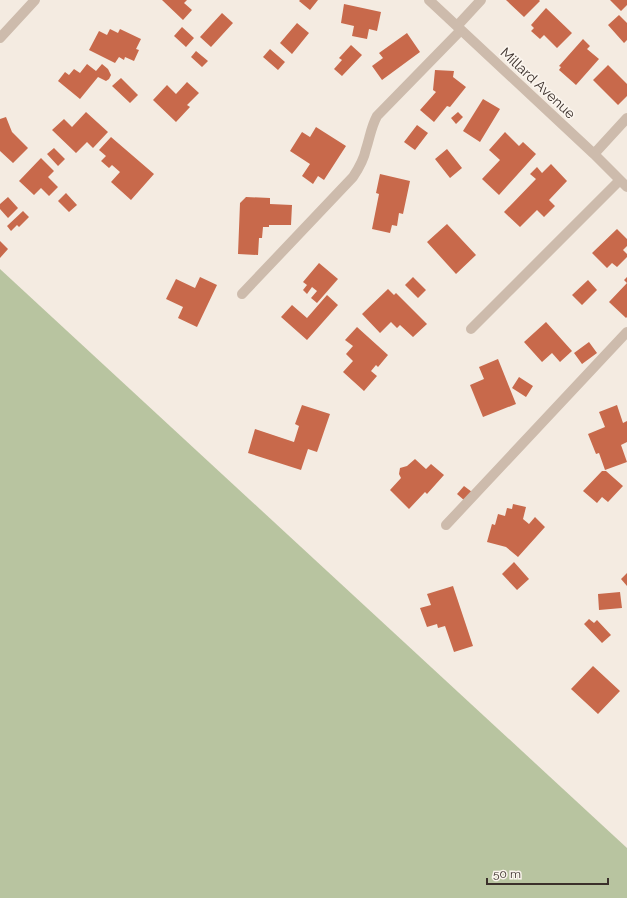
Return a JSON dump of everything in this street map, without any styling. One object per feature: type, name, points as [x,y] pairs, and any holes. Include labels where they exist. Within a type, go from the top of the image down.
[{"type":"street","points":[[0,38],[35,0]]},
{"type":"street","name":"Millard Avenue","points":[[429,0],[594,154],[623,184]]},
{"type":"street","points":[[242,294],[353,177],[364,158],[369,134],[377,116],[459,28],[481,0]]},
{"type":"street","points":[[594,154],[627,118]]},
{"type":"street","points":[[471,329],[623,184]]},
{"type":"street","points":[[446,525],[627,332]]},
{"type":"green space","points":[[0,269],[627,848],[627,898],[0,898]]},
{"type":"building","points":[[162,0],[187,0],[184,3],[192,10],[183,20]]},
{"type":"building","points":[[318,0],[310,10],[299,1]]},
{"type":"building","points":[[506,0],[539,0],[540,1],[524,17]]},
{"type":"building","points":[[610,0],[627,0],[627,5],[621,11]]},
{"type":"building","points":[[344,4],[381,12],[377,31],[369,29],[367,39],[352,36],[354,26],[341,23]]},
{"type":"building","points":[[546,8],[572,33],[557,48],[544,35],[540,39],[531,31],[534,28],[531,25]]},
{"type":"building","points":[[222,13],[233,23],[211,47],[200,37]]},
{"type":"building","points":[[619,15],[627,23],[627,40],[624,43],[608,25]]},
{"type":"building","points":[[297,23],[309,33],[292,54],[280,43]]},
{"type":"building","points":[[182,27],[194,38],[186,47],[174,36]]},
{"type":"building","points":[[110,29],[118,33],[120,29],[141,39],[136,49],[139,50],[134,61],[125,57],[124,60],[119,57],[115,63],[89,50],[99,31],[107,35]]},
{"type":"building","points":[[407,33],[420,52],[382,80],[372,66],[383,58],[379,53]]},
{"type":"building","points":[[583,39],[590,46],[587,49],[599,59],[576,85],[559,70],[561,67],[559,66]]},
{"type":"building","points":[[351,45],[362,55],[342,76],[334,69],[342,60],[339,58]]},
{"type":"building","points":[[270,49],[285,62],[278,70],[263,57]]},
{"type":"building","points":[[196,51],[208,61],[202,67],[191,57]]},
{"type":"building","points":[[87,64],[96,71],[102,64],[108,69],[111,75],[106,81],[98,77],[80,99],[58,81],[65,72],[69,75],[74,69],[80,73]]},
{"type":"building","points":[[608,65],[627,84],[627,96],[618,105],[593,80]]},
{"type":"building","points":[[435,70],[454,71],[453,77],[466,87],[450,107],[447,106],[434,122],[420,110],[436,92],[433,90]]},
{"type":"building","points":[[121,78],[138,95],[130,103],[112,86]]},
{"type":"building","points":[[187,82],[199,93],[187,105],[190,107],[176,122],[153,100],[167,85],[176,94]]},
{"type":"building","points":[[483,99],[500,109],[480,142],[463,131]]},
{"type":"building","points":[[86,112],[108,132],[93,148],[87,142],[76,153],[52,130],[64,119],[72,127]]},
{"type":"building","points":[[458,112],[463,117],[456,124],[451,118]]},
{"type":"building","points":[[6,117],[12,132],[28,148],[13,163],[0,151],[0,119]]},
{"type":"building","points":[[417,125],[428,133],[415,150],[404,142]]},
{"type":"building","points":[[316,127],[346,146],[324,180],[318,176],[313,184],[302,176],[310,164],[290,151],[302,132],[310,137]]},
{"type":"building","points":[[505,132],[519,146],[523,142],[536,154],[499,195],[482,179],[500,160],[489,150]]},
{"type":"building","points":[[111,137],[154,174],[131,200],[111,182],[120,172],[112,165],[109,168],[101,161],[106,156],[99,150]]},
{"type":"building","points":[[54,148],[65,159],[58,166],[47,154]]},
{"type":"building","points":[[447,149],[462,168],[450,178],[435,159]]},
{"type":"building","points":[[41,158],[54,171],[48,177],[58,187],[49,196],[41,188],[34,195],[19,181]]},
{"type":"building","points":[[551,164],[567,181],[549,200],[555,206],[544,217],[537,210],[520,227],[504,212],[536,179],[530,174],[537,167],[542,173]]},
{"type":"building","points":[[380,174],[410,181],[403,214],[399,213],[397,226],[392,225],[390,233],[372,229],[379,194],[376,193]]},
{"type":"building","points":[[66,193],[77,205],[69,212],[58,201]]},
{"type":"building","points":[[8,197],[18,208],[8,218],[0,209],[0,204]]},
{"type":"building","points":[[246,197],[270,198],[270,204],[292,205],[291,225],[269,225],[269,227],[263,227],[262,238],[259,238],[258,255],[238,254],[240,203]]},
{"type":"building","points":[[23,211],[29,217],[19,227],[17,225],[11,231],[7,226]]},
{"type":"building","points":[[447,224],[476,255],[456,274],[427,242]]},
{"type":"building","points":[[617,229],[627,239],[627,246],[623,250],[627,254],[627,257],[617,267],[612,263],[607,268],[592,253]]},
{"type":"building","points":[[0,241],[8,249],[0,258]]},
{"type":"building","points":[[319,263],[338,279],[317,303],[311,298],[317,291],[312,287],[307,294],[303,290],[307,285],[303,282]]},
{"type":"building","points":[[200,277],[217,285],[197,327],[178,318],[183,307],[166,299],[176,279],[195,288]]},
{"type":"building","points":[[413,277],[426,290],[418,298],[405,285]]},
{"type":"building","points":[[588,280],[597,290],[582,305],[572,295]]},
{"type":"building","points":[[627,283],[627,317],[626,318],[609,302]]},
{"type":"building","points":[[388,289],[394,295],[396,293],[427,324],[413,337],[400,325],[397,328],[391,322],[380,333],[362,314]]},
{"type":"building","points":[[327,295],[338,305],[307,340],[281,317],[292,305],[307,318]]},
{"type":"building","points":[[546,322],[572,351],[560,362],[552,353],[542,362],[524,342]]},
{"type":"building","points":[[357,327],[388,355],[378,367],[376,365],[371,371],[377,376],[364,391],[343,372],[353,361],[346,354],[353,346],[345,340]]},
{"type":"building","points":[[589,342],[597,353],[582,364],[574,353]]},
{"type":"building","points":[[498,359],[516,404],[483,417],[470,385],[484,379],[479,367]]},
{"type":"building","points":[[519,377],[533,386],[526,397],[512,388]]},
{"type":"building","points":[[302,405],[330,414],[317,452],[308,449],[301,470],[248,453],[255,429],[294,442],[299,426],[295,424]]},
{"type":"building","points":[[617,405],[623,423],[627,421],[627,442],[621,445],[627,462],[605,470],[599,453],[596,454],[588,434],[605,427],[599,412]]},
{"type":"building","points":[[415,459],[426,469],[431,464],[444,475],[427,494],[425,492],[409,509],[390,490],[401,478],[399,474],[400,468],[407,466]]},
{"type":"building","points":[[602,471],[606,471],[623,486],[608,502],[602,497],[597,503],[583,491]]},
{"type":"building","points":[[464,486],[472,492],[465,501],[457,494]]},
{"type":"building","points":[[513,504],[526,507],[523,519],[529,524],[535,517],[545,527],[518,557],[506,547],[487,542],[492,524],[495,525],[498,514],[505,516],[507,508],[512,509]]},
{"type":"building","points":[[514,562],[529,579],[517,590],[502,574]]},
{"type":"building","points":[[627,573],[627,586],[621,579]]},
{"type":"building","points":[[453,586],[473,646],[454,652],[445,626],[438,628],[437,624],[427,627],[420,608],[431,605],[427,594]]},
{"type":"building","points":[[620,592],[622,608],[599,610],[598,594]]},
{"type":"building","points":[[589,619],[594,623],[597,620],[611,635],[602,643],[584,624]]},
{"type":"building","points":[[593,666],[620,691],[598,714],[571,689]]}]
